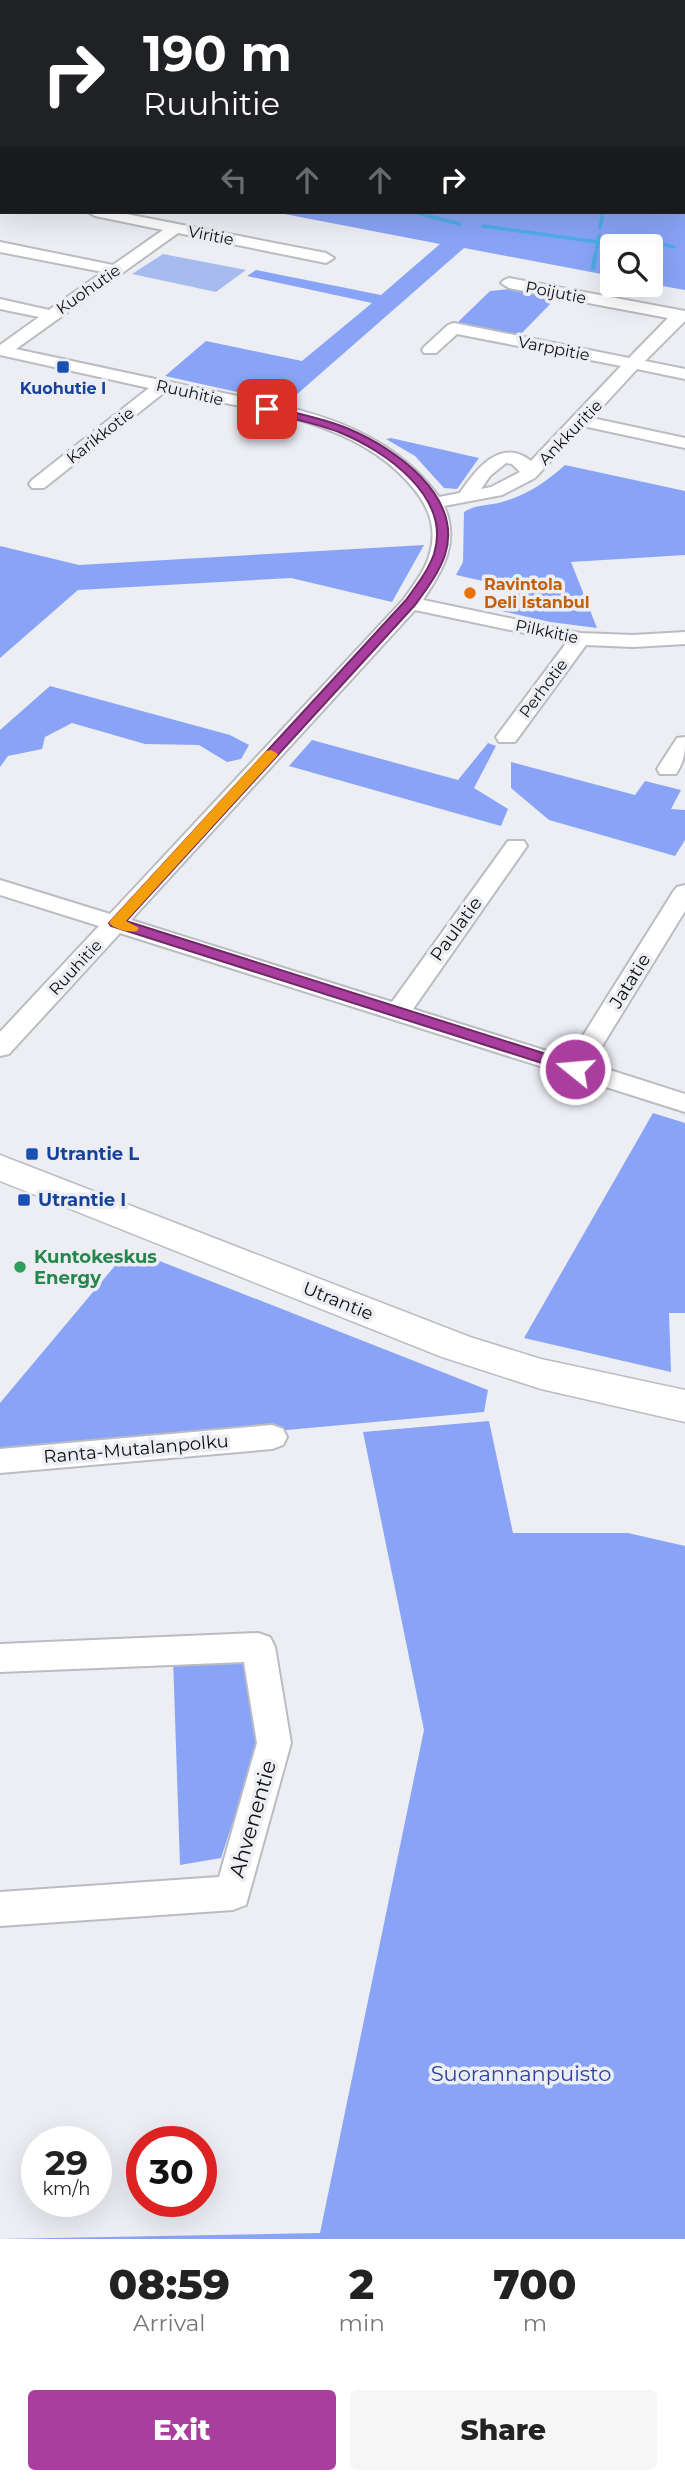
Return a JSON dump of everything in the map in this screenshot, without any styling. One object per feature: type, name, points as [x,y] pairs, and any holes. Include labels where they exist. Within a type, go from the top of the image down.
[{"type":"main road","name":"Utrantie","points":[[0,1167],[456,1347],[541,1374],[685,1406]]},
{"type":"street","name":"Viritie","points":[[105,214],[326,258]]},
{"type":"street","name":"Kuohutie","points":[[1,350],[175,228]]},
{"type":"street","points":[[0,247],[114,270]]},
{"type":"street","name":"Poijutie","points":[[509,283],[682,316]]},
{"type":"street","points":[[0,304],[51,315]]},
{"type":"street","name":"Ankkuritie","points":[[433,503],[496,491],[529,474],[682,316]]},
{"type":"street","name":"Varppitie","points":[[430,350],[454,328],[685,374]]},
{"type":"street","name":"Ruuhitie","points":[[0,1048],[411,603],[440,554],[441,520],[423,486],[407,469],[369,442],[342,430],[313,420],[1,350]]},
{"type":"street","name":"Karikkotie","points":[[38,484],[162,386]]},
{"type":"street","points":[[582,421],[685,443]]},
{"type":"street","points":[[465,498],[482,472],[495,461],[516,460],[529,468],[529,474]]},
{"type":"street","name":"Pilkkitie","points":[[411,603],[580,639],[633,641],[685,638]]},
{"type":"street","name":"Perhotie","points":[[507,737],[580,639]]},
{"type":"street","points":[[668,769],[685,743]]},
{"type":"street","name":"Paulatie","points":[[397,1013],[516,846]]},
{"type":"street","points":[[0,887],[685,1103]]},
{"type":"street","name":"Jatatie","points":[[575,1069],[685,892]]},
{"type":"street","name":"Ranta-Mutalanpolku","points":[[0,1461],[272,1437]]},
{"type":"street","name":"Ahvenentie","points":[[0,1658],[258,1647],[274,1743],[233,1893],[0,1909]]},
{"type":"shaded area","points":[[163,254],[246,270],[216,292],[132,274]]},
{"type":"green space","points":[[284,214],[685,214],[685,290],[663,286],[663,234],[600,234],[600,274],[464,248],[287,403],[165,376],[206,341],[302,361],[372,303],[247,276],[256,270],[381,295],[440,244]]},
{"type":"green space","points":[[510,289],[556,298],[520,335],[457,323],[490,291]]},
{"type":"green space","points":[[386,439],[479,458],[457,489],[444,488],[415,456]]},
{"type":"green space","points":[[565,465],[685,491],[685,555],[571,562],[597,628],[550,622],[501,611],[519,589],[456,575],[463,562],[464,512],[520,496]]},
{"type":"green space","points":[[424,545],[392,602],[291,578],[78,590],[0,658],[0,546],[79,565]]},
{"type":"green space","points":[[50,686],[230,735],[249,745],[241,759],[227,762],[199,745],[145,744],[72,723],[45,737],[42,749],[8,756],[0,767],[0,730]]},
{"type":"green space","points":[[312,740],[458,780],[488,743],[496,746],[474,788],[508,809],[501,826],[289,766]]},
{"type":"green space","points":[[511,762],[635,795],[645,781],[681,790],[671,809],[685,810],[685,840],[675,856],[549,820],[511,788]]},
{"type":"green space","points":[[653,1113],[685,1123],[685,1313],[669,1313],[671,1372],[524,1338]]},
{"type":"green space","points":[[129,1249],[488,1390],[484,1412],[0,1456],[0,1403]]},
{"type":"green space","name":"Suorannanpuisto","points":[[489,1421],[513,1533],[628,1533],[685,1546],[685,2239],[0,2239],[320,2233],[424,1730],[363,1432]]},
{"type":"green space","points":[[243,1657],[257,1749],[221,1858],[180,1865],[173,1658]]},
{"type":"waterway","points":[[421,214],[460,224]]},
{"type":"waterway","points":[[600,228],[603,214]]},
{"type":"waterway","points":[[483,226],[598,242]]},
{"type":"waterway","points":[[598,242],[599,236]]},
{"type":"waterway","points":[[595,259],[598,242]]},
{"type":"waterway","points":[[598,242],[658,243],[674,247]]},
{"type":"waterway","points":[[593,268],[595,257]]},
{"type":"slow traffic","points":[[131,928],[116,923],[271,754]]},
{"type":"place","name":"Kuohutie I","points":[[63,367]]},
{"type":"place","name":"Ravintola Deli Istanbul","points":[[470,593]]},
{"type":"place","name":"Utrantie L","points":[[32,1154]]},
{"type":"place","name":"Utrantie I","points":[[24,1200]]},
{"type":"place","name":"Kuntokeskus Energy","points":[[20,1267]]},
{"type":"route","points":[[267,409],[342,430],[369,442],[407,469],[423,486],[439,512],[442,537],[440,554],[411,603],[116,923],[575,1069]]}]
